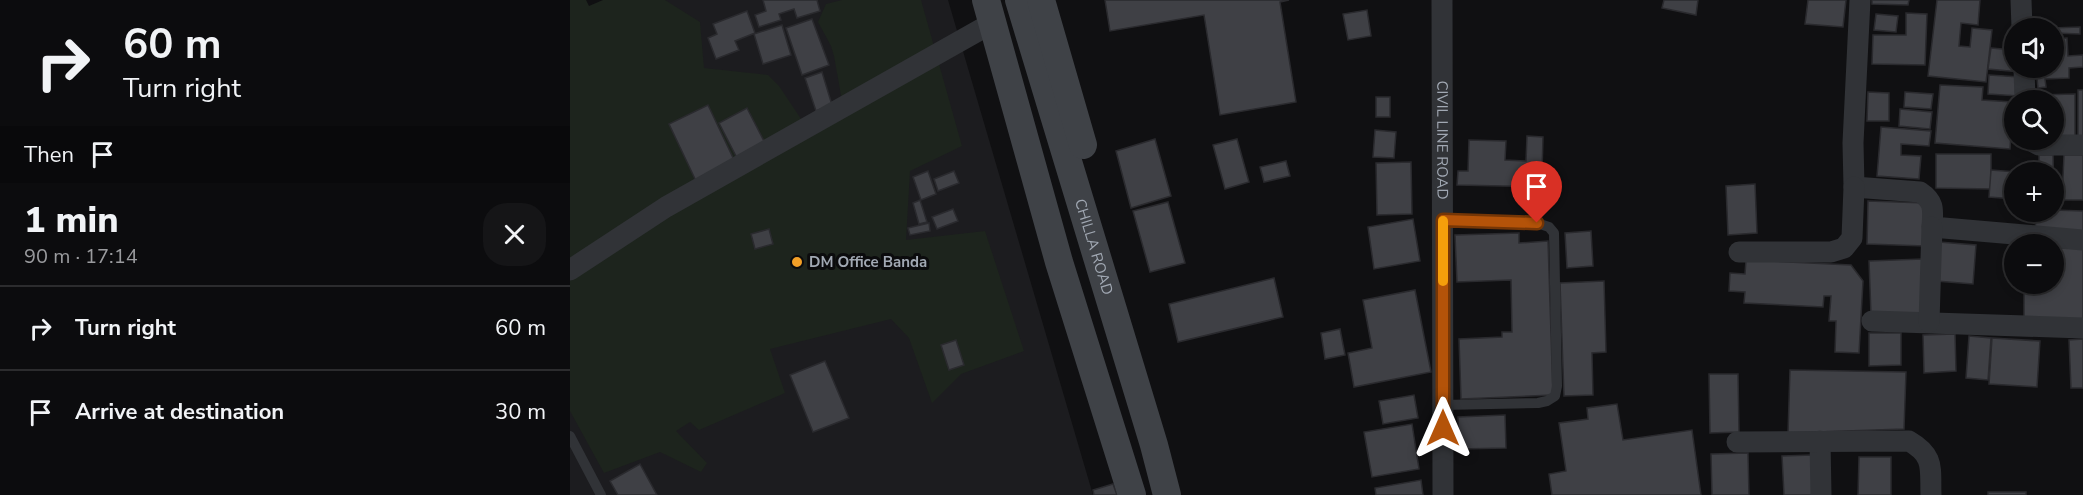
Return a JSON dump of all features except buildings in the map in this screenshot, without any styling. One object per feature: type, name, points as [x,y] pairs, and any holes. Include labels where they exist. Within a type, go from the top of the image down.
[{"type":"street","name":"CHILLA ROAD","points":[[1018,0],[1154,445],[1167,495]]},
{"type":"street","points":[[1041,0],[1187,495]]},
{"type":"street","name":"CIVIL LINE ROAD","points":[[1442,0],[1443,495]]},
{"type":"street","points":[[1739,252],[1831,252],[1844,248],[1852,238],[1860,0]]},
{"type":"street","points":[[2021,0],[2022,18]]},
{"type":"street","points":[[570,270],[666,207],[989,11],[1059,262],[1132,495]]},
{"type":"street","points":[[2064,146],[2083,146]]},
{"type":"street","points":[[1854,187],[1920,192],[1929,197],[1934,210],[1929,322]]},
{"type":"street","points":[[1932,227],[2083,240]]},
{"type":"street","points":[[1872,321],[2083,328]]},
{"type":"street","points":[[1820,441],[1821,495]]},
{"type":"street","points":[[1737,442],[1909,441],[1924,450],[1930,466],[1931,495]]},
{"type":"lane","points":[[1443,220],[1537,223],[1549,227],[1554,233],[1557,386],[1555,396],[1538,403],[1443,405]]},
{"type":"lane","points":[[570,436],[601,495]]},
{"type":"shaded area","name":"DM Office Banda","points":[[570,0],[586,0],[589,6],[603,0],[665,0],[700,22],[704,68],[768,75],[779,86],[807,128],[845,118],[834,56],[818,22],[826,4],[842,0],[921,0],[962,146],[910,171],[906,240],[985,231],[1024,351],[961,374],[932,403],[909,338],[891,319],[770,349],[785,393],[699,430],[690,422],[676,431],[707,463],[701,472],[660,452],[604,473],[570,411]]},
{"type":"shaded area","name":"DM Office Banda","points":[[623,0],[948,0],[1093,495],[570,495],[570,30]]},
{"type":"slow traffic","points":[[1443,221],[1443,281]]},
{"type":"place","name":"DM Office Banda","points":[[797,262]]},
{"type":"route","points":[[1443,428],[1443,220],[1537,223]]}]
